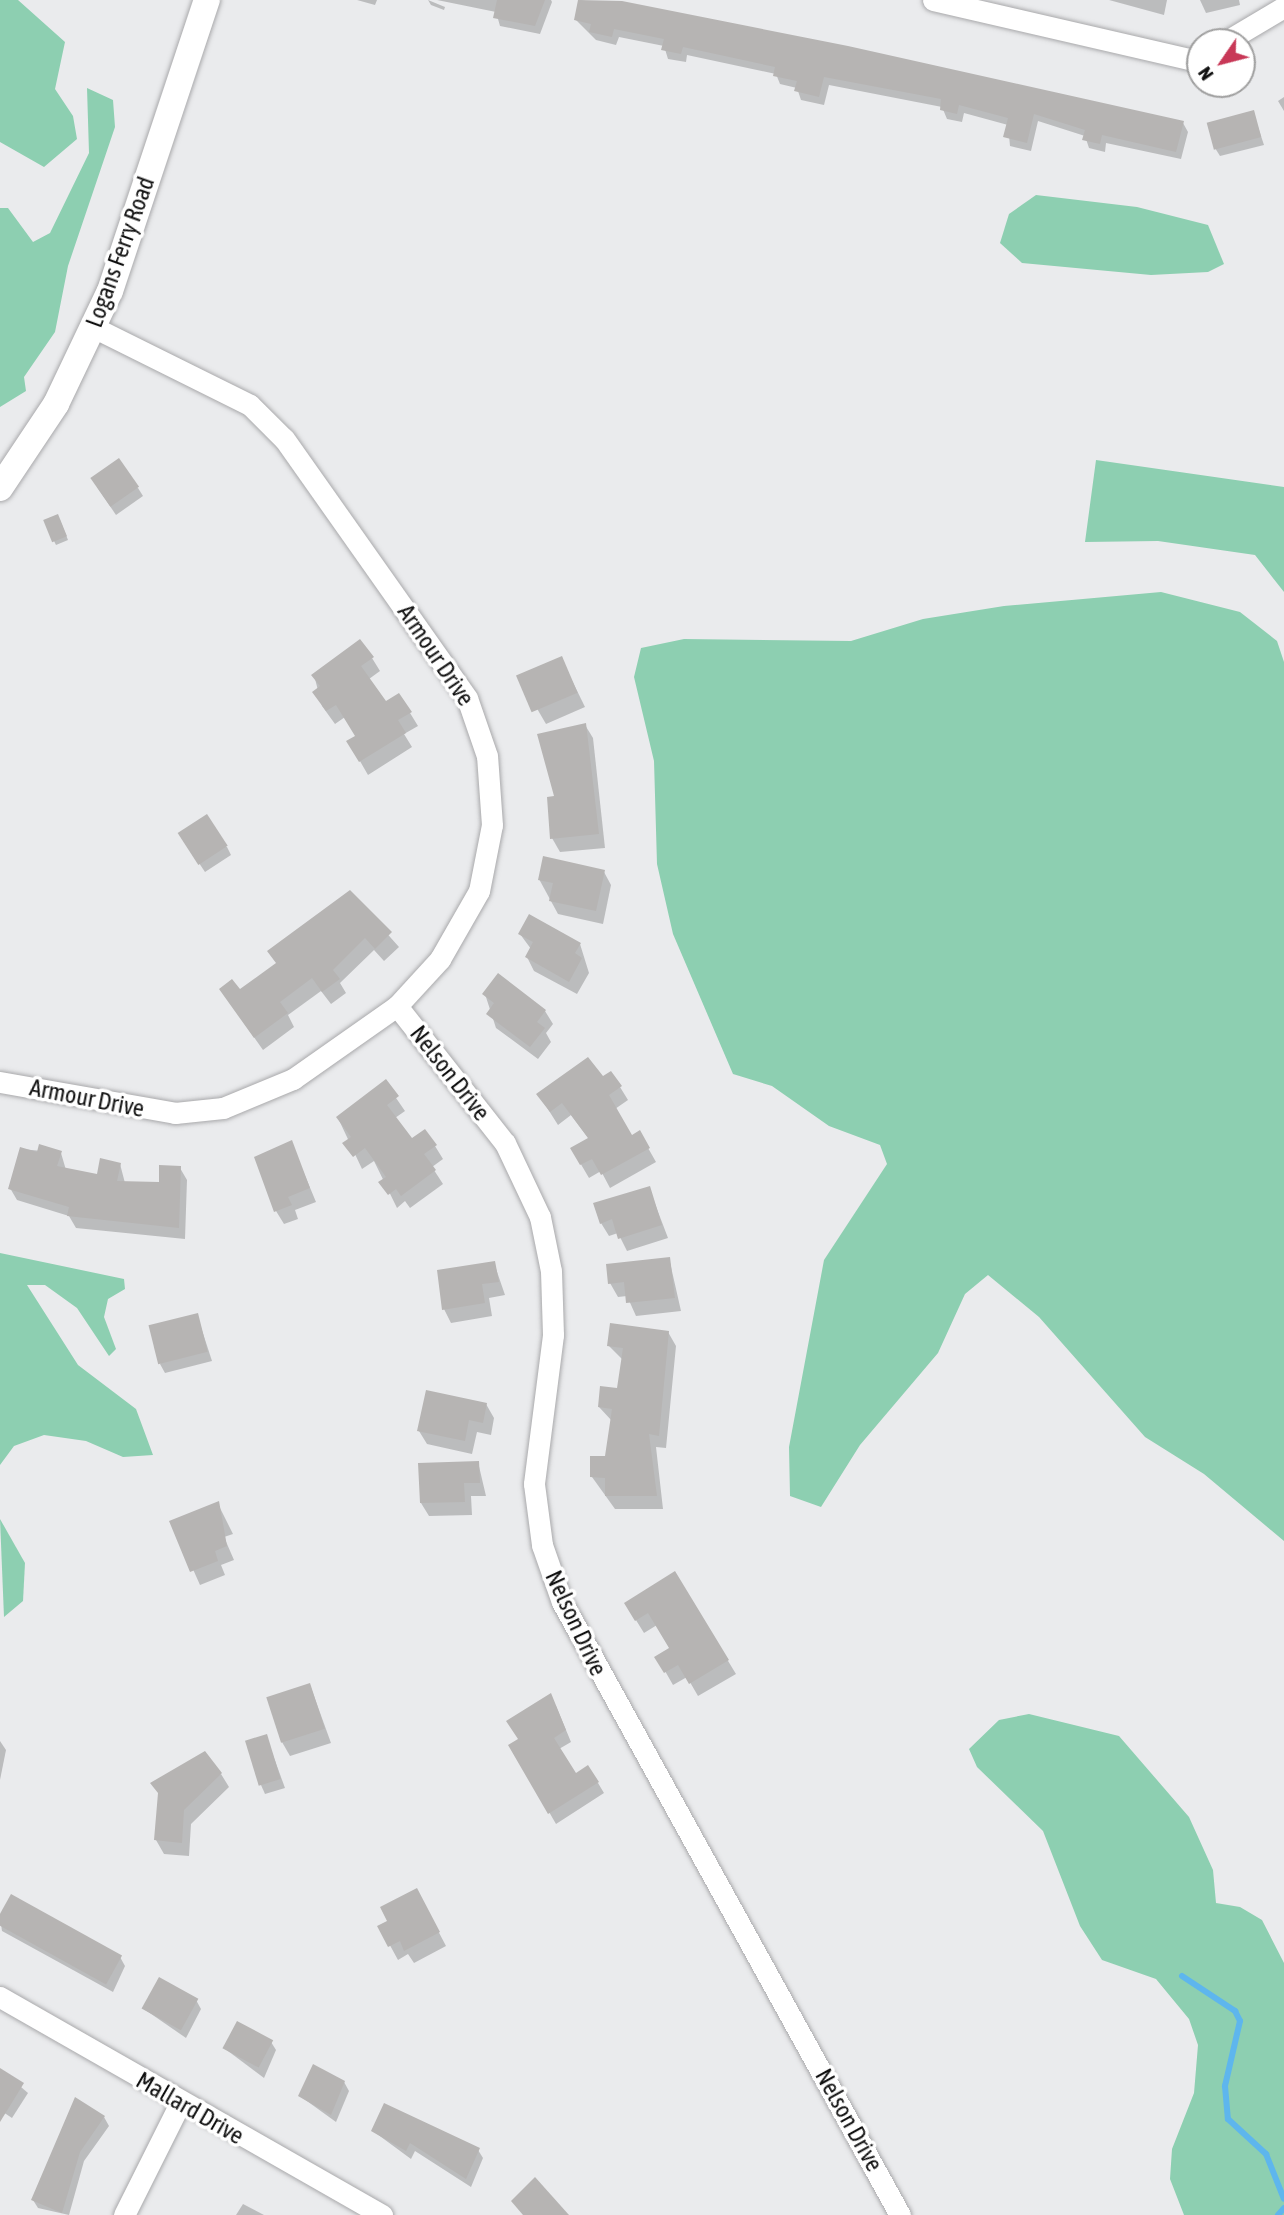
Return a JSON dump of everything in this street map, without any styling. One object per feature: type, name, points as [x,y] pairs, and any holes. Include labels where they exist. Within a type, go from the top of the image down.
[{"type":"street","name":"Logans Ferry Road","points":[[0,488],[56,404],[93,327],[207,0]]},
{"type":"street","points":[[933,0],[1186,58]]},
{"type":"street","points":[[1248,28],[1284,7]]},
{"type":"street","name":"Armour Drive","points":[[0,1082],[132,1109],[223,1108],[293,1079],[397,1006],[448,948],[485,873],[493,803],[477,718],[456,678],[269,422],[226,392],[93,327]]},
{"type":"street","name":"Nelson Drive","points":[[397,1006],[505,1143],[543,1230],[553,1335],[534,1484],[542,1545],[562,1602],[900,2215]]},
{"type":"street","name":"Mallard Drive","points":[[0,1997],[180,2103],[382,2215]]},
{"type":"street","points":[[124,2215],[180,2103]]},
{"type":"green space","points":[[0,0],[18,0],[65,42],[55,89],[73,116],[77,139],[44,167],[0,142]]},
{"type":"green space","points":[[87,88],[113,100],[115,127],[68,266],[55,332],[24,377],[26,391],[0,407],[0,208],[8,208],[33,242],[50,233],[89,153]]},
{"type":"green space","points":[[1036,195],[1137,207],[1208,225],[1224,264],[1208,272],[1151,275],[1022,263],[1000,243],[1009,214]]},
{"type":"green space","points":[[1096,460],[1284,487],[1284,592],[1255,555],[1158,541],[1085,542]]},
{"type":"green space","points":[[1161,592],[1240,612],[1277,641],[1284,662],[1284,1541],[1204,1474],[1145,1437],[1039,1317],[988,1275],[965,1294],[938,1353],[860,1445],[821,1507],[790,1496],[789,1447],[824,1260],[887,1164],[880,1145],[829,1126],[772,1086],[733,1074],[673,934],[657,864],[654,761],[634,677],[641,648],[684,639],[851,641],[923,619],[1004,606]]},
{"type":"green space","points":[[0,1253],[124,1279],[125,1289],[108,1299],[104,1317],[116,1349],[109,1356],[77,1308],[45,1285],[27,1285],[78,1365],[136,1409],[153,1455],[123,1457],[86,1441],[44,1435],[14,1446],[0,1465]]},
{"type":"green space","points":[[0,1519],[25,1563],[23,1601],[4,1617]]},
{"type":"green space","points":[[1029,1714],[1119,1736],[1189,1817],[1213,1870],[1216,1903],[1240,1907],[1262,1920],[1284,1963],[1284,2215],[1184,2215],[1170,2179],[1172,2149],[1194,2093],[1198,2045],[1189,2019],[1156,1979],[1102,1960],[1080,1926],[1043,1831],[977,1767],[969,1749],[999,1720]]},
{"type":"building","points":[[497,0],[545,0],[535,26],[493,18]]},
{"type":"building","points":[[578,0],[622,1],[848,46],[1184,121],[1176,152],[1102,135],[1100,144],[1082,140],[1085,130],[1034,114],[1027,143],[1003,137],[1008,118],[959,105],[957,114],[940,110],[941,99],[824,77],[819,97],[794,91],[797,81],[773,76],[775,67],[683,47],[681,54],[661,50],[664,39],[614,29],[612,37],[589,32],[591,24],[574,20]]},
{"type":"building","points":[[1254,110],[1261,137],[1214,150],[1207,123]]},
{"type":"building","points":[[119,458],[139,487],[110,507],[90,478]]},
{"type":"building","points":[[58,514],[67,536],[52,542],[43,520]]},
{"type":"building","points":[[360,639],[374,657],[361,666],[386,701],[399,693],[412,712],[398,720],[406,733],[359,762],[346,741],[355,736],[336,705],[326,711],[312,692],[320,686],[311,675]]},
{"type":"building","points":[[562,656],[578,693],[532,712],[516,676]]},
{"type":"building","points":[[586,723],[599,834],[550,839],[547,797],[554,796],[537,734]]},
{"type":"building","points":[[207,814],[228,846],[198,865],[178,833]]},
{"type":"building","points":[[543,856],[605,870],[596,911],[549,901],[553,883],[538,880]]},
{"type":"building","points":[[350,890],[392,932],[375,949],[365,938],[333,970],[340,979],[322,992],[312,978],[280,1002],[288,1013],[254,1038],[219,989],[232,979],[240,989],[276,963],[267,951]]},
{"type":"building","points":[[529,914],[581,943],[575,953],[582,958],[569,982],[525,957],[533,942],[518,934]]},
{"type":"building","points":[[498,973],[546,1010],[537,1022],[545,1028],[530,1047],[486,1014],[494,1003],[482,994]]},
{"type":"building","points":[[588,1057],[603,1076],[611,1071],[622,1086],[609,1095],[632,1135],[640,1130],[650,1148],[601,1175],[592,1159],[580,1165],[570,1148],[588,1138],[562,1103],[550,1112],[536,1094]]},
{"type":"building","points":[[386,1079],[399,1096],[387,1105],[412,1138],[425,1129],[437,1145],[424,1154],[436,1170],[401,1196],[396,1189],[388,1195],[378,1182],[386,1177],[365,1148],[353,1157],[342,1143],[351,1137],[336,1117]]},
{"type":"building","points":[[292,1140],[310,1188],[288,1197],[292,1205],[274,1212],[254,1157]]},
{"type":"building","points":[[39,1144],[62,1151],[57,1166],[97,1174],[100,1158],[121,1163],[117,1181],[159,1182],[159,1165],[181,1166],[179,1228],[67,1216],[69,1207],[8,1189],[20,1147],[37,1152]]},
{"type":"building","points":[[650,1186],[662,1225],[618,1239],[612,1219],[600,1224],[593,1203]]},
{"type":"building","points":[[670,1257],[675,1298],[626,1303],[624,1282],[608,1284],[606,1264]]},
{"type":"building","points":[[495,1261],[499,1282],[482,1284],[485,1303],[442,1310],[437,1270]]},
{"type":"building","points":[[198,1313],[208,1352],[158,1364],[149,1325]]},
{"type":"building","points":[[610,1323],[669,1331],[659,1436],[649,1434],[657,1496],[605,1496],[605,1478],[590,1477],[590,1456],[605,1456],[612,1409],[598,1407],[600,1386],[617,1388],[623,1348],[607,1346]]},
{"type":"building","points":[[426,1390],[487,1403],[483,1423],[469,1420],[465,1441],[417,1431]]},
{"type":"building","points":[[479,1461],[480,1483],[464,1483],[465,1502],[420,1503],[418,1463]]},
{"type":"building","points":[[219,1501],[227,1546],[215,1551],[218,1561],[190,1572],[169,1521]]},
{"type":"building","points":[[675,1571],[729,1660],[689,1684],[678,1665],[664,1673],[654,1657],[669,1648],[648,1613],[635,1621],[624,1603]]},
{"type":"building","points":[[310,1683],[325,1729],[281,1743],[266,1697]]},
{"type":"building","points":[[551,1693],[566,1730],[554,1738],[576,1773],[588,1765],[599,1782],[548,1814],[508,1745],[518,1739],[506,1721]]},
{"type":"building","points":[[267,1734],[281,1779],[259,1786],[245,1741]]},
{"type":"building","points":[[205,1751],[222,1773],[184,1810],[182,1843],[154,1840],[158,1793],[150,1783]]},
{"type":"building","points":[[417,1888],[440,1932],[404,1951],[400,1941],[388,1947],[377,1926],[387,1921],[380,1907]]},
{"type":"building","points":[[11,1894],[122,1956],[106,1984],[0,1926],[0,1914]]},
{"type":"building","points":[[159,1977],[198,1999],[181,2030],[142,2008]]},
{"type":"building","points":[[237,2021],[273,2040],[259,2068],[222,2048]]},
{"type":"building","points":[[313,2064],[345,2081],[331,2115],[298,2096]]},
{"type":"building","points":[[0,2068],[24,2083],[0,2122]]},
{"type":"building","points":[[75,2097],[105,2116],[80,2152],[62,2213],[31,2200]]},
{"type":"building","points":[[384,2103],[480,2148],[466,2179],[410,2143],[406,2151],[371,2131]]},
{"type":"building","points":[[535,2177],[569,2215],[523,2215],[511,2201]]},
{"type":"waterway","points":[[1182,1976],[1235,2011],[1240,2021],[1225,2086],[1228,2119],[1266,2154],[1284,2199]]},
{"type":"waterway","points":[[1278,2215],[1284,2208]]}]
